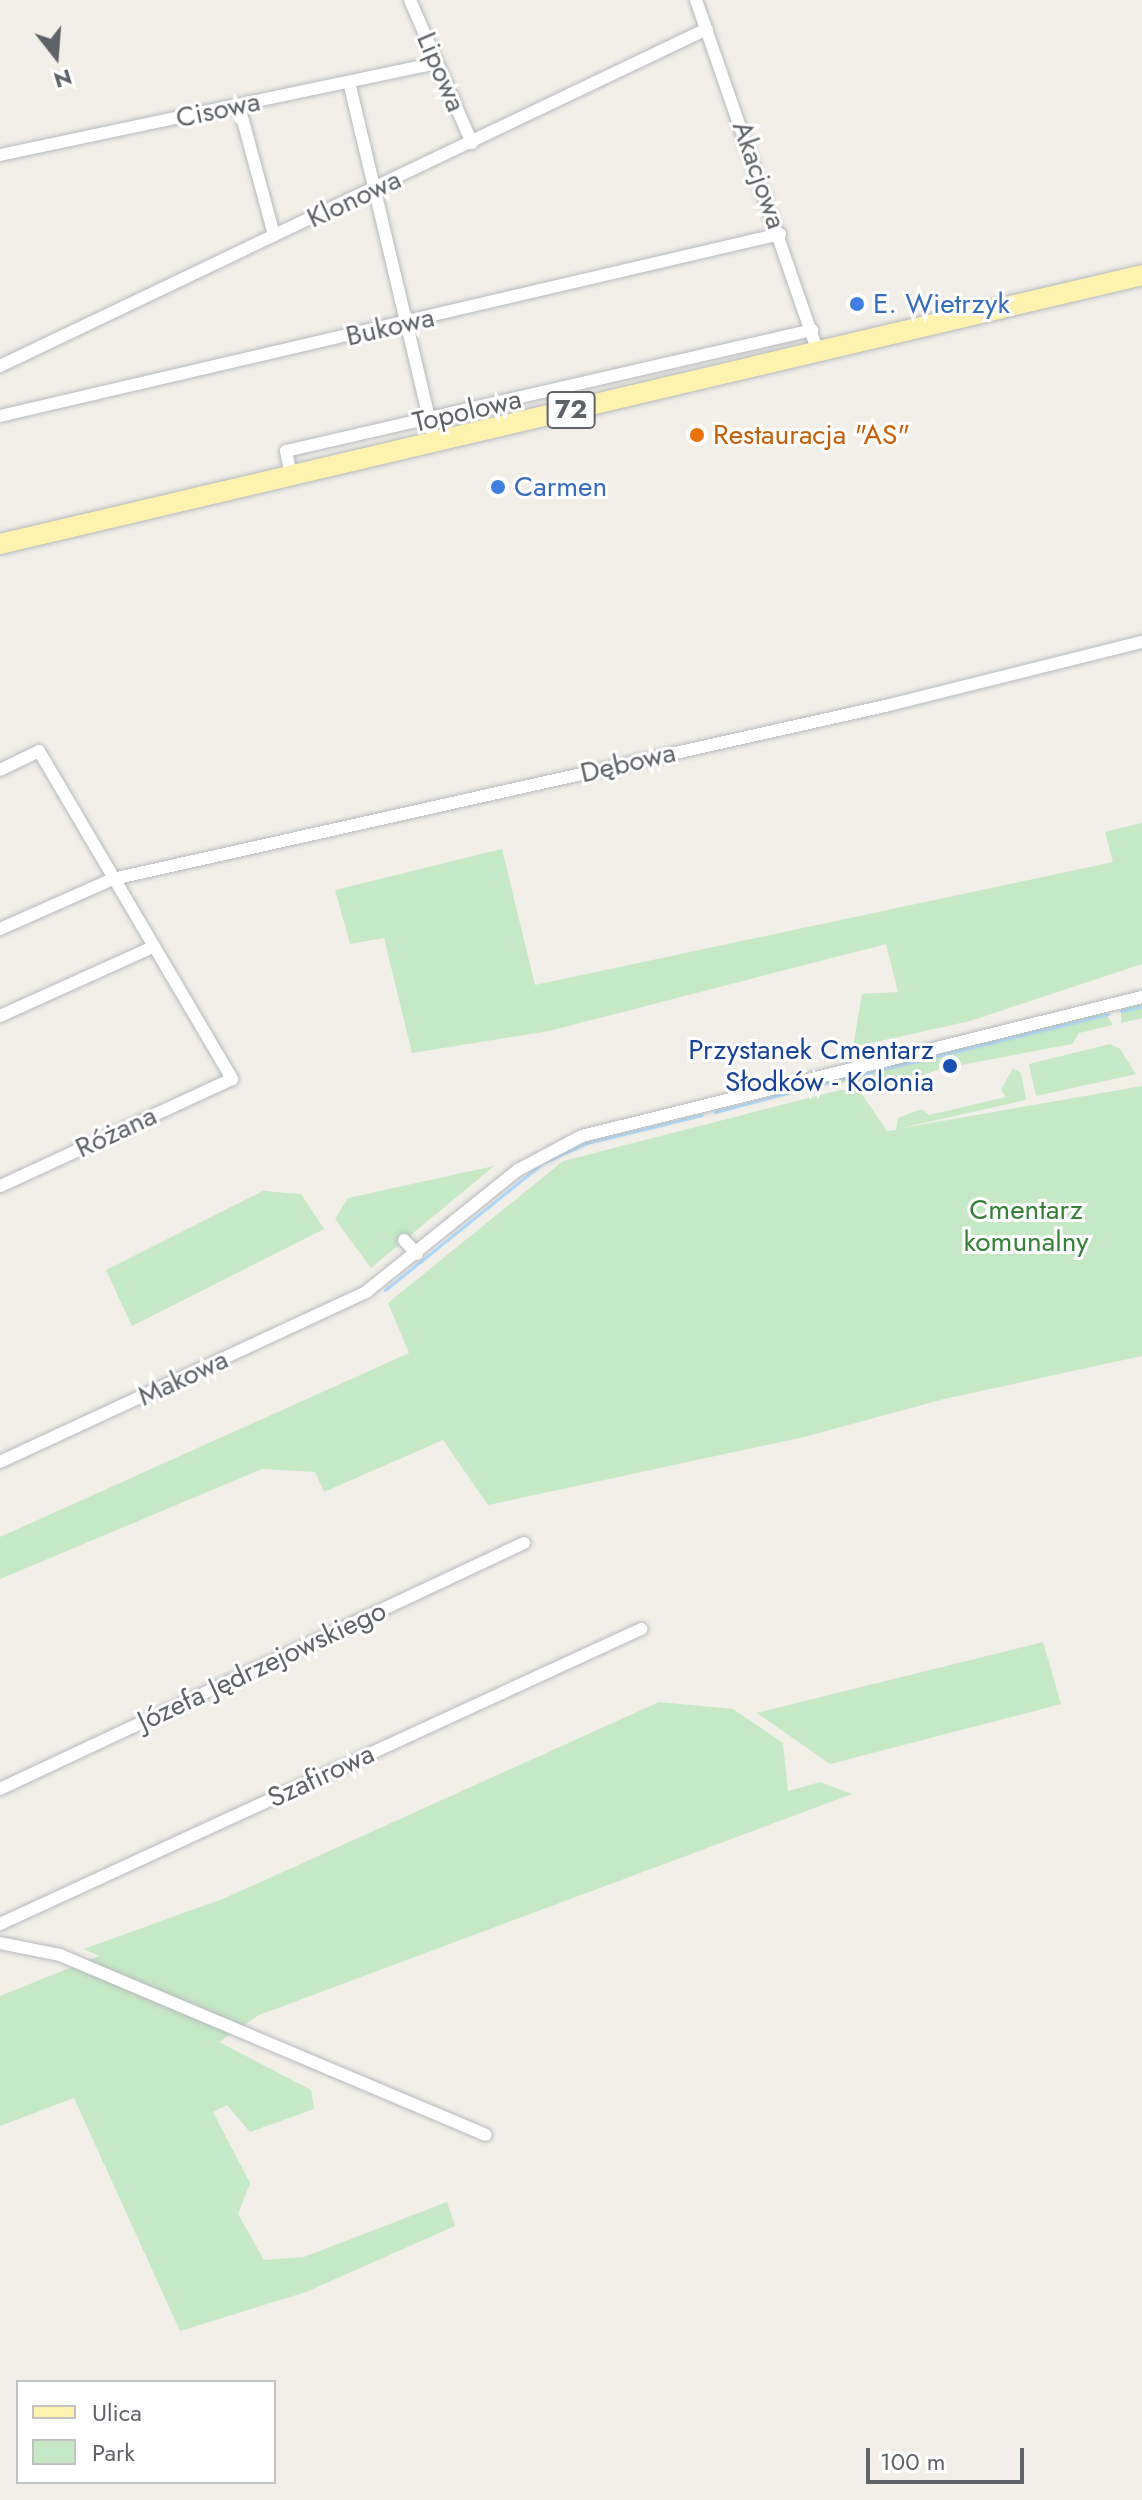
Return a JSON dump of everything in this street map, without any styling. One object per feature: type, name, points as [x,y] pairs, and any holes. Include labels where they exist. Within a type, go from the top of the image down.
[{"type":"main road","name":"72","points":[[0,544],[1142,275]]},
{"type":"street","name":"Lipowa","points":[[410,0],[472,143]]},
{"type":"street","name":"Akacjowa","points":[[696,0],[780,234],[818,352]]},
{"type":"street","name":"Klonowa","points":[[0,366],[707,29]]},
{"type":"street","name":"Cisowa","points":[[0,155],[436,63]]},
{"type":"street","points":[[349,82],[435,442]]},
{"type":"street","points":[[239,106],[274,235]]},
{"type":"street","name":"Bukowa","points":[[0,416],[406,324],[780,234]]},
{"type":"street","name":"Topolowa","points":[[291,476],[286,451],[812,330]]},
{"type":"street","name":"Dębowa","points":[[0,929],[113,879],[885,706],[1142,642]]},
{"type":"street","points":[[0,770],[39,751],[153,947],[0,1016]]},
{"type":"street","name":"Różana","points":[[0,1186],[232,1079],[153,947]]},
{"type":"street","name":"Makowa","points":[[0,1462],[366,1292],[548,1152],[582,1136],[708,1111],[1142,997]]},
{"type":"street","points":[[404,1240],[417,1254]]},
{"type":"street","name":"Józefa Jędrzejowskiego","points":[[0,1789],[524,1543]]},
{"type":"street","name":"Szafirowa","points":[[0,1924],[641,1629]]},
{"type":"street","points":[[0,1943],[60,1955],[486,2135]]},
{"type":"green space","points":[[1142,823],[1142,964],[970,1021],[853,1047],[862,994],[898,992],[886,944],[549,1031],[412,1053],[384,938],[350,944],[335,890],[502,849],[535,985],[1113,862],[1105,832]]},
{"type":"green space","points":[[1142,1003],[1142,1018],[1121,1023],[1121,1008]]},
{"type":"green space","points":[[1105,1012],[1113,1025],[1079,1033],[1072,1044],[956,1066],[954,1061],[945,1063],[944,1068],[879,1089],[856,1081],[838,1083],[840,1077]]},
{"type":"green space","points":[[1110,1044],[1120,1049],[1136,1074],[1036,1096],[1029,1064]]},
{"type":"green space","name":"Cmentarz komunalny","points":[[1013,1068],[1021,1073],[1026,1100],[897,1129],[1142,1086],[1142,1356],[944,1399],[804,1437],[488,1505],[443,1440],[324,1492],[315,1472],[262,1469],[0,1579],[0,1537],[409,1353],[388,1303],[563,1161],[840,1090],[859,1090],[887,1131],[896,1130],[898,1118],[922,1109],[929,1115],[1006,1097],[1001,1090]]},
{"type":"green space","points":[[494,1166],[371,1268],[335,1219],[348,1198]]},
{"type":"green space","points":[[263,1191],[301,1194],[324,1229],[132,1326],[106,1270]]},
{"type":"green space","points":[[1043,1642],[1061,1704],[830,1764],[757,1713]]},
{"type":"green space","points":[[659,1702],[733,1709],[783,1743],[788,1791],[820,1782],[852,1794],[259,2015],[219,2042],[311,2090],[314,2109],[250,2132],[227,2105],[213,2112],[250,2183],[238,2214],[264,2260],[304,2257],[447,2202],[455,2226],[306,2292],[180,2331],[74,2098],[0,2126],[0,1996],[99,1956],[84,1949],[225,1898]]},
{"type":"waterway","points":[[1121,1011],[1142,1006]]},
{"type":"waterway","points":[[842,1079],[1108,1014]]},
{"type":"waterway","points":[[715,1112],[829,1082]]},
{"type":"waterway","points":[[545,1162],[587,1143],[702,1115]]},
{"type":"waterway","points":[[385,1290],[539,1166]]},
{"type":"place","name":"E. Wietrzyk","points":[[857,304]]},
{"type":"place","name":"Restauracja \"AS\"","points":[[697,435]]},
{"type":"place","name":"Carmen","points":[[498,487]]},
{"type":"place","name":"Przystanek Cmentarz Słodków - Kolonia","points":[[950,1066]]}]
